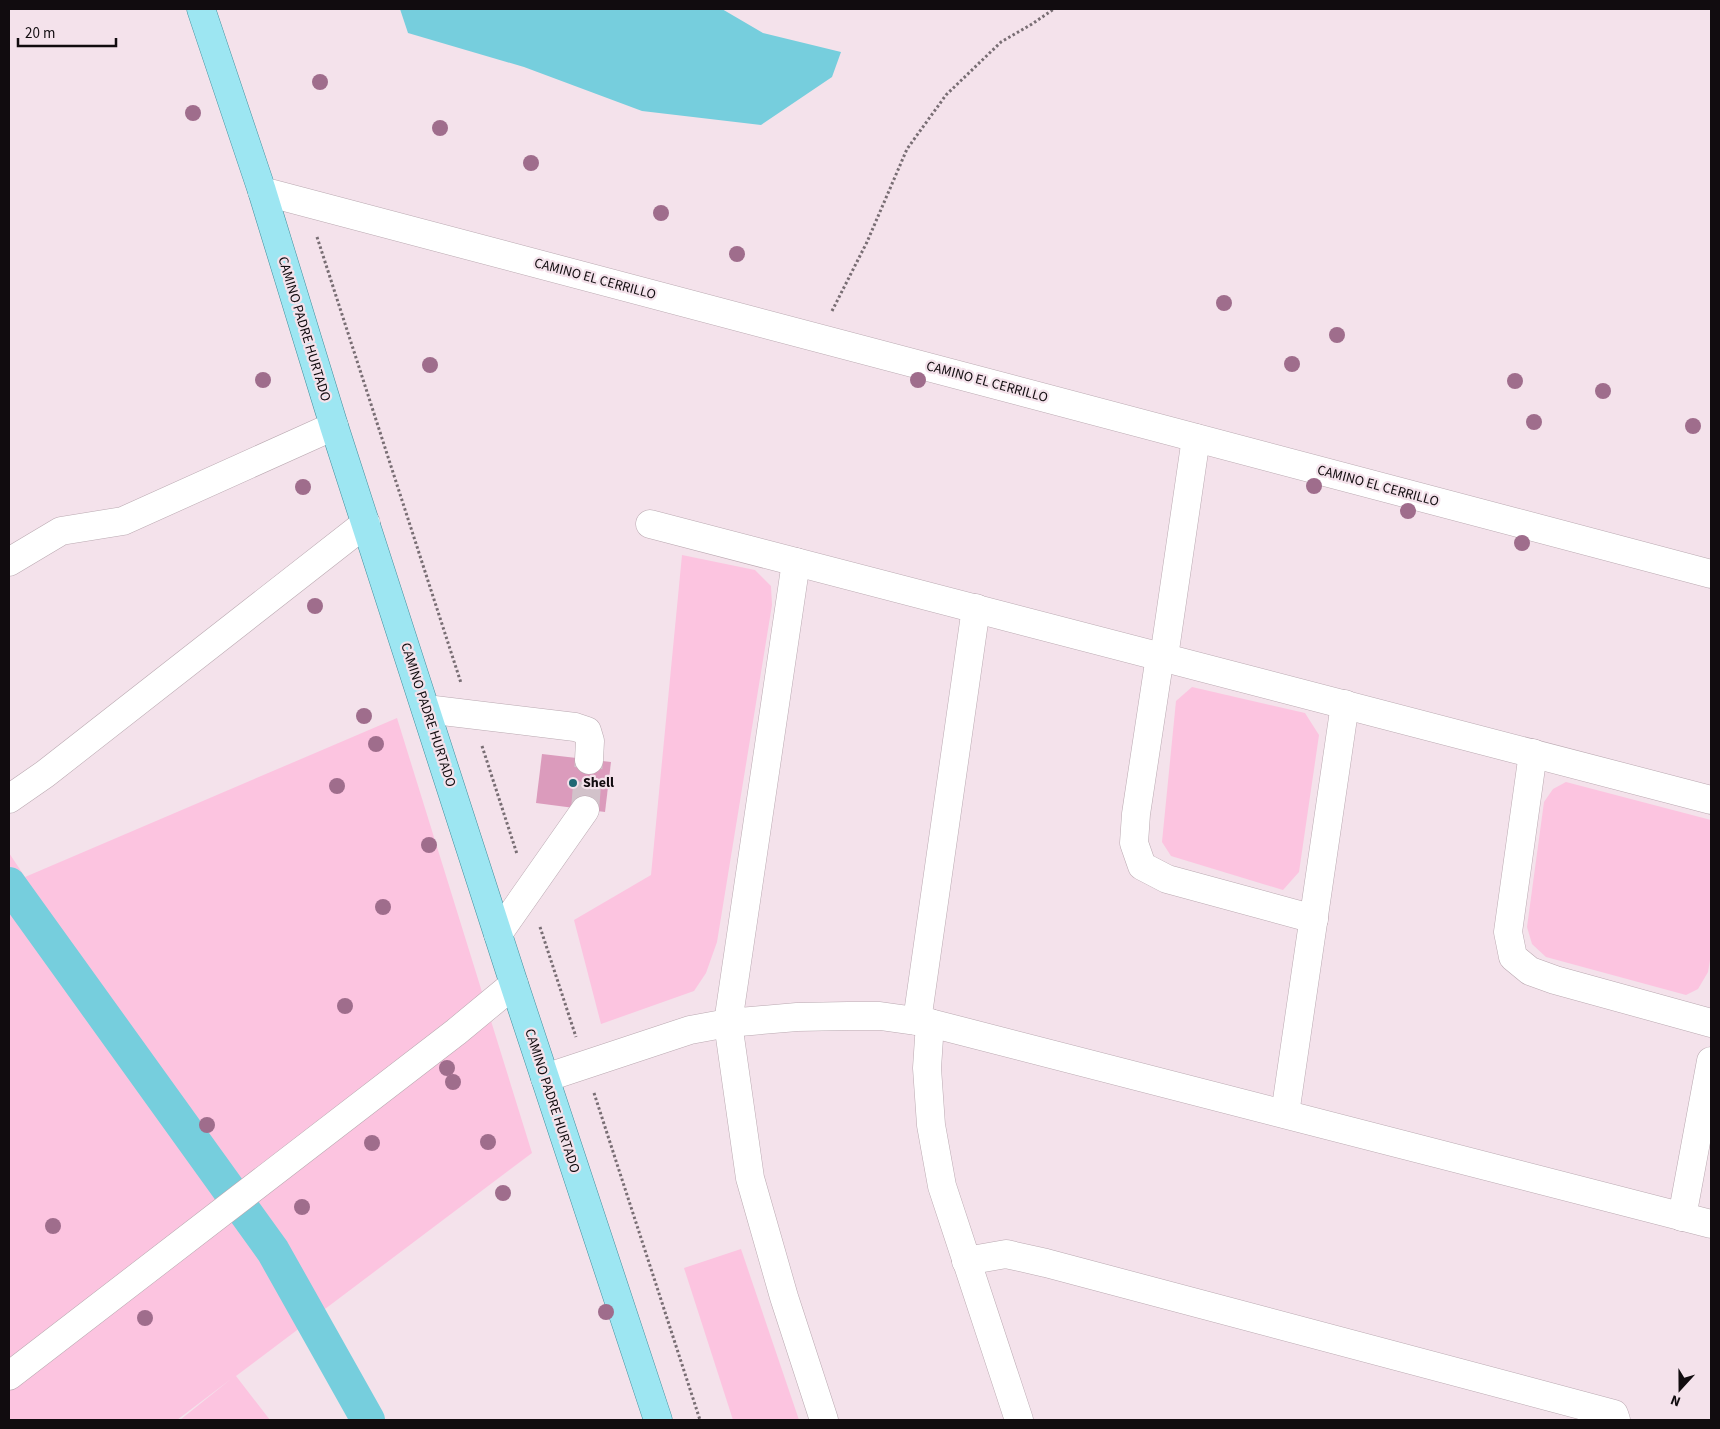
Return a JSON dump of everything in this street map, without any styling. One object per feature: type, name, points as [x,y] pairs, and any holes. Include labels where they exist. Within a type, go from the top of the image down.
[{"type":"main road","name":"CAMINO PADRE HURTADO","points":[[202,9],[514,984],[658,1420]]},
{"type":"street","name":"CAMINO EL CERRILLO","points":[[262,192],[1711,574]]},
{"type":"street","points":[[9,562],[61,531],[123,520],[334,426]]},
{"type":"street","points":[[1196,438],[1136,814],[1134,843],[1142,866],[1166,878],[1314,919]]},
{"type":"street","points":[[9,800],[45,774],[366,523]]},
{"type":"street","points":[[650,524],[1711,800]]},
{"type":"street","points":[[796,562],[728,1023],[750,1178],[784,1297],[824,1420]]},
{"type":"street","points":[[976,608],[924,1022],[931,1125],[942,1186],[1019,1420]]},
{"type":"street","points":[[1285,1114],[1345,704]]},
{"type":"street","points":[[426,709],[575,727],[587,731],[590,742],[589,760]]},
{"type":"street","points":[[1533,753],[1508,932],[1513,957],[1530,971],[1555,980],[1711,1022]]},
{"type":"street","points":[[498,934],[585,810]]},
{"type":"street","points":[[9,1376],[456,1032],[514,984]]},
{"type":"street","points":[[545,1078],[690,1030],[728,1023],[797,1017],[880,1016],[924,1022],[1711,1224]]},
{"type":"street","points":[[1682,1217],[1711,1061]]},
{"type":"street","points":[[966,1260],[1006,1254],[1038,1261],[1614,1414],[1616,1420]]},
{"type":"path","points":[[819,338],[867,242],[907,149],[946,95],[1001,42],[1054,9]]},
{"type":"path","points":[[306,203],[700,1420]]},
{"type":"shaded area","points":[[682,555],[755,570],[771,586],[772,605],[717,942],[706,973],[694,991],[601,1024],[574,920],[651,875]]},
{"type":"shaded area","points":[[1192,687],[1305,713],[1319,735],[1299,872],[1283,890],[1171,856],[1162,842],[1176,701]]},
{"type":"shaded area","points":[[397,718],[532,1153],[236,1376],[270,1420],[180,1420],[231,1379],[177,1420],[9,1420],[9,853],[25,877]]},
{"type":"shaded area","points":[[1566,782],[1711,820],[1711,954],[1708,972],[1698,989],[1686,995],[1546,957],[1532,944],[1527,927],[1544,802],[1553,789]]},
{"type":"shaded area","points":[[741,1249],[799,1420],[733,1420],[684,1268]]},
{"type":"water","points":[[400,9],[722,9],[763,33],[841,52],[832,77],[761,125],[642,111],[524,67],[408,33]]},
{"type":"building","name":"Shell","points":[[542,754],[611,762],[605,812],[536,803]]},
{"type":"waterway","points":[[9,884],[273,1251],[368,1420]]},
{"type":"tunnel","points":[[585,810],[589,760]]},
{"type":"place","name":"Shell","points":[[573,783]]}]
